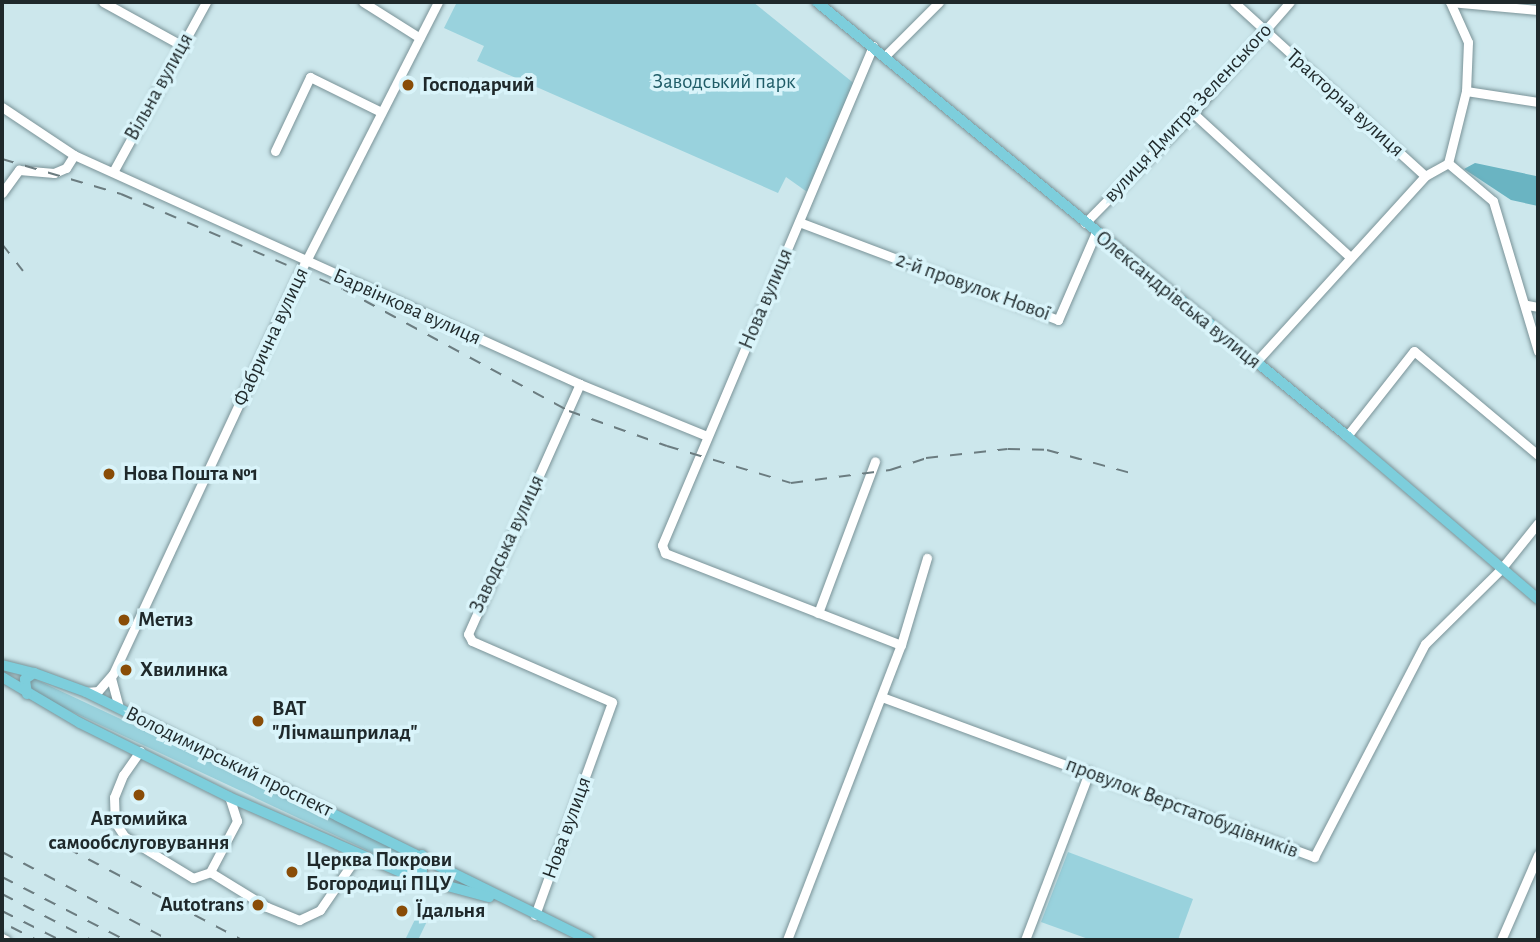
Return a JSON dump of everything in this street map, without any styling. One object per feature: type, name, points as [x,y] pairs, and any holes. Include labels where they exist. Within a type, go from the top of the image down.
[{"type":"main road","name":"Олександрівська вулиця","points":[[817,2],[1255,363],[1348,436],[1538,599]]},
{"type":"main road","name":"Володимирський проспект","points":[[2,665],[34,673],[86,692],[422,855],[502,900],[589,940]]},
{"type":"main road","points":[[27,694],[25,679],[34,673]]},
{"type":"main road","name":"Володимирський проспект","points":[[2,677],[27,694],[229,797],[410,876],[502,900]]},
{"type":"main road","points":[[410,876],[422,871],[422,855]]},
{"type":"street","points":[[103,2],[181,44]]},
{"type":"street","name":"Вільна вулиця","points":[[113,172],[206,2]]},
{"type":"street","points":[[363,2],[420,38]]},
{"type":"street","name":"Фабрична вулиця","points":[[107,690],[111,676],[306,261],[438,2]]},
{"type":"street","points":[[885,56],[939,2]]},
{"type":"street","name":"Тракторна вулиця","points":[[1234,2],[1425,176]]},
{"type":"street","name":"вулиця Дмитра Зеленського","points":[[1085,223],[1193,113],[1290,2]]},
{"type":"street","points":[[1255,363],[1425,176],[1448,163],[1466,91],[1468,42],[1450,2],[1538,10]]},
{"type":"street","name":"Нова вулиця","points":[[818,613],[665,553],[664,537],[873,46]]},
{"type":"street","points":[[275,150],[310,77],[381,112]]},
{"type":"street","points":[[1466,91],[1538,102]]},
{"type":"street","name":"Барвінкова вулиця","points":[[2,107],[74,155],[580,384],[706,436]]},
{"type":"street","points":[[1193,113],[1351,258]]},
{"type":"street","points":[[2,193],[19,170],[54,173],[66,168],[74,155]]},
{"type":"street","points":[[1448,163],[1493,201],[1527,304],[1538,351]]},
{"type":"street","name":"2-й провулок Нової","points":[[799,222],[1058,320],[1096,232]]},
{"type":"street","points":[[1527,304],[1538,307]]},
{"type":"street","points":[[1348,436],[1414,351],[1538,455]]},
{"type":"street","name":"Заводська вулиця","points":[[580,384],[468,634],[472,641],[612,702]]},
{"type":"street","points":[[875,461],[818,613],[901,645]]},
{"type":"street","points":[[1501,569],[1538,523]]},
{"type":"street","points":[[787,940],[882,697],[927,558]]},
{"type":"street","name":"провулок Верстатобудівників","points":[[882,697],[1314,857],[1425,643],[1501,569]]},
{"type":"street","points":[[86,692],[107,690],[119,708]]},
{"type":"street","name":"Нова вулиця","points":[[535,915],[612,702]]},
{"type":"street","points":[[140,751],[122,775],[114,797],[112,813],[119,830],[193,878],[210,872],[237,821],[229,797]]},
{"type":"street","points":[[1025,940],[1089,772]]},
{"type":"street","points":[[1501,940],[1538,855]]},
{"type":"street","points":[[210,872],[267,907],[299,920],[320,910],[353,862],[371,858]]},
{"type":"green space","name":"Заводський парк","points":[[457,2],[753,2],[856,85],[810,194],[786,177],[778,193],[477,61],[484,46],[444,28]]},
{"type":"green space","points":[[35,679],[416,857],[418,868],[409,870],[28,691],[27,683]]},
{"type":"green space","points":[[1068,852],[1193,899],[1178,940],[1091,940],[1041,922]]},
{"type":"green space","points":[[421,907],[431,913],[418,940],[405,940]]},
{"type":"shaded area","points":[[1475,163],[1536,176],[1538,172],[1538,206],[1511,200],[1464,169]]},
{"type":"railway","points":[[2,159],[121,194],[343,289],[569,411],[667,446],[791,483],[890,470],[926,458],[1008,449],[1047,450],[1134,474]]},
{"type":"railway","points":[[2,244],[23,271]]},
{"type":"railway","points":[[67,848],[242,940]]},
{"type":"railway","points":[[2,852],[169,940]]},
{"type":"railway","points":[[2,877],[125,940]]},
{"type":"railway","points":[[2,894],[91,940]]},
{"type":"railway","points":[[2,911],[60,940]]},
{"type":"railway","points":[[11,927],[36,940]]},
{"type":"place","name":"Господарчий","points":[[408,85]]},
{"type":"place","name":"Нова Пошта №1","points":[[109,474]]},
{"type":"place","name":"Метиз","points":[[124,620]]},
{"type":"place","name":"Хвилинка","points":[[126,670]]},
{"type":"place","name":"ВАТ \"Лічмашприлад\"","points":[[258,721]]},
{"type":"place","name":"Автомийка самообслуговування","points":[[139,795]]},
{"type":"place","name":"Церква Покрови Богородиці ПЦУ","points":[[292,872]]},
{"type":"place","name":"Autotrans","points":[[258,905]]},
{"type":"place","name":"Їдальня","points":[[402,911]]}]
